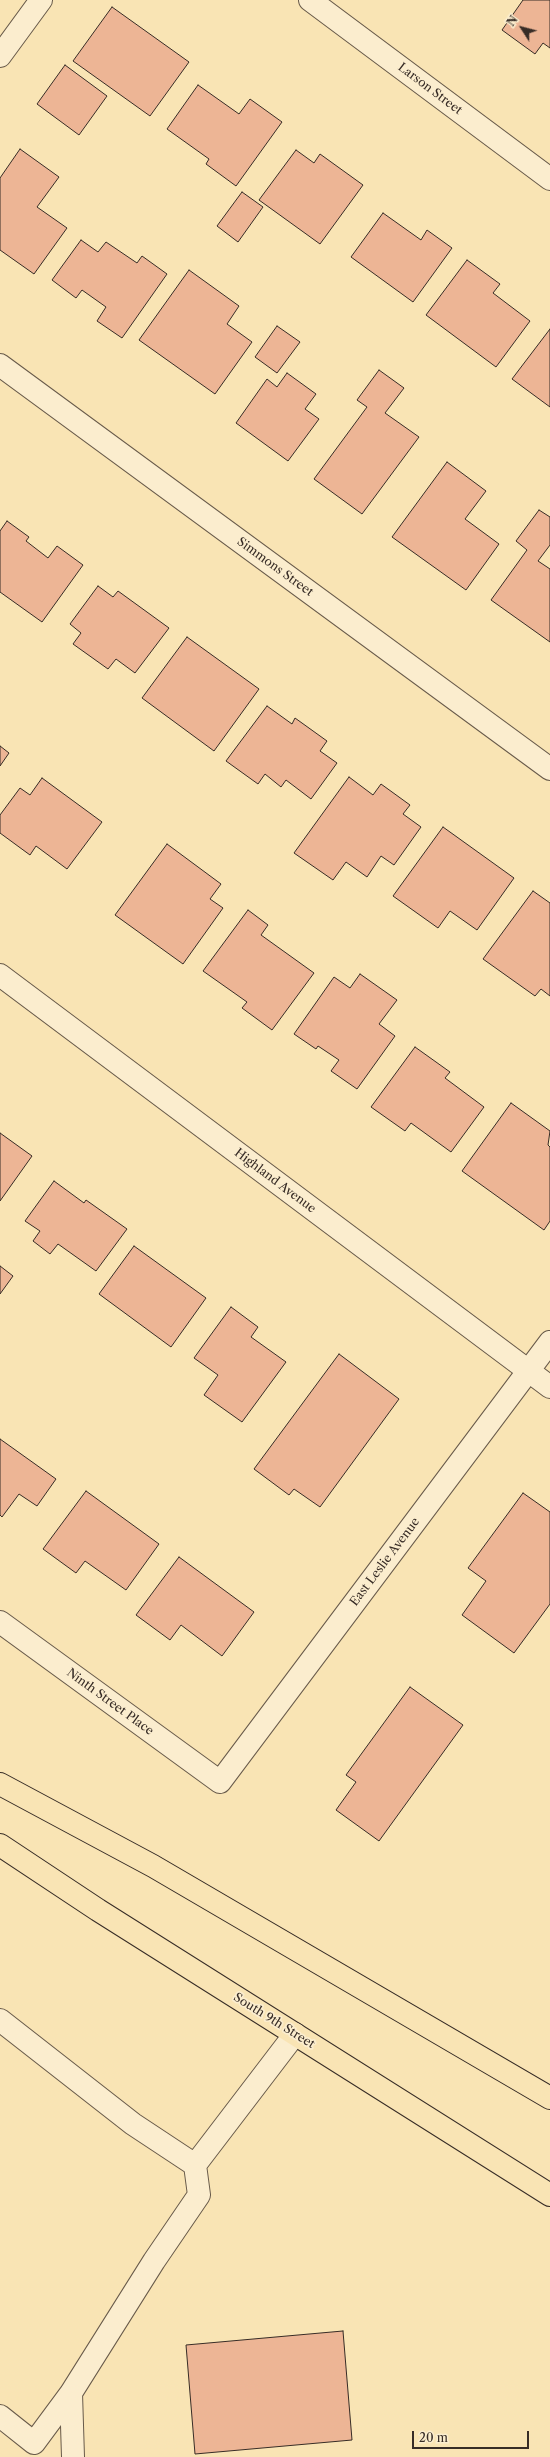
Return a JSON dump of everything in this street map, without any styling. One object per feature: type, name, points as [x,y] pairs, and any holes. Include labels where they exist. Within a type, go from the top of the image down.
[{"type":"main road","points":[[0,1784],[152,1866],[550,2098]]},
{"type":"main road","name":"South 9th Street","points":[[0,1845],[98,1910],[550,2195]]},
{"type":"street","points":[[0,56],[42,0]]},
{"type":"street","name":"Larson Street","points":[[310,0],[550,179]]},
{"type":"street","name":"Simmons Street","points":[[0,365],[550,768]]},
{"type":"street","name":"Highland Avenue","points":[[0,975],[550,1387]]},
{"type":"street","name":"East Leslie Avenue","points":[[220,1782],[550,1342]]},
{"type":"street","name":"Ninth Street Place","points":[[0,1622],[220,1782]]},
{"type":"street","points":[[0,2020],[133,2124],[195,2165]]},
{"type":"street","points":[[0,2416],[34,2443],[71,2393],[154,2261],[199,2195],[195,2165],[295,2034]]},
{"type":"street","points":[[71,2393],[73,2457]]},
{"type":"building","points":[[523,0],[550,0],[550,48],[543,43],[535,54],[502,30]]},
{"type":"building","points":[[112,7],[189,62],[150,116],[73,61]]},
{"type":"building","points":[[65,65],[107,96],[79,135],[37,104]]},
{"type":"building","points":[[198,85],[239,114],[250,99],[282,122],[236,186],[206,164],[209,159],[167,129]]},
{"type":"building","points":[[20,149],[59,177],[37,207],[67,228],[34,274],[0,250],[0,178]]},
{"type":"building","points":[[296,150],[314,163],[320,154],[363,185],[320,244],[259,200]]},
{"type":"building","points":[[242,192],[263,207],[238,242],[217,226]]},
{"type":"building","points":[[383,213],[421,240],[427,230],[452,248],[413,302],[351,257]]},
{"type":"building","points":[[81,240],[98,252],[106,242],[137,263],[142,256],[167,274],[122,338],[97,321],[106,307],[82,290],[76,298],[52,280]]},
{"type":"building","points":[[467,260],[500,284],[493,293],[530,321],[496,367],[426,315]]},
{"type":"building","points":[[189,270],[239,306],[227,324],[252,342],[215,394],[139,340]]},
{"type":"building","points":[[277,326],[300,342],[277,373],[255,357]]},
{"type":"building","points":[[550,329],[550,407],[512,379]]},
{"type":"building","points":[[379,370],[404,388],[385,413],[419,437],[362,514],[314,479],[367,407],[357,400]]},
{"type":"building","points":[[287,373],[316,394],[305,409],[319,419],[288,461],[236,423],[267,379],[277,387]]},
{"type":"building","points":[[447,462],[486,491],[465,519],[499,544],[466,590],[392,537]]},
{"type":"building","points":[[539,510],[550,517],[550,545],[538,561],[550,569],[550,642],[491,600],[527,550],[516,541]]},
{"type":"building","points":[[7,521],[29,537],[26,541],[48,558],[57,546],[83,565],[42,622],[0,592],[0,531]]},
{"type":"building","points":[[98,586],[113,597],[118,591],[169,628],[135,673],[116,659],[108,669],[73,644],[81,633],[70,624]]},
{"type":"building","points":[[187,637],[259,689],[214,751],[142,698]]},
{"type":"building","points":[[267,706],[292,724],[295,718],[327,741],[320,751],[337,763],[311,799],[286,780],[281,787],[265,774],[258,784],[226,761]]},
{"type":"building","points":[[0,746],[9,753],[0,766]]},
{"type":"building","points":[[349,777],[373,795],[381,784],[410,805],[403,814],[421,827],[394,865],[381,856],[367,877],[346,862],[333,880],[294,853]]},
{"type":"building","points":[[42,778],[102,822],[67,869],[36,846],[30,855],[0,833],[0,815],[20,788],[30,795]]},
{"type":"building","points":[[443,827],[514,878],[477,930],[450,911],[438,928],[393,896]]},
{"type":"building","points":[[167,844],[221,884],[210,899],[223,908],[183,964],[115,915]]},
{"type":"building","points":[[533,891],[550,903],[550,996],[541,989],[535,996],[483,959]]},
{"type":"building","points":[[248,910],[268,925],[261,935],[314,973],[272,1030],[242,1008],[247,1002],[203,971]]},
{"type":"building","points":[[360,974],[397,1000],[379,1024],[395,1036],[357,1089],[331,1071],[339,1060],[318,1046],[316,1049],[294,1034],[334,977],[350,988]]},
{"type":"building","points":[[415,1047],[450,1072],[445,1078],[484,1107],[451,1152],[411,1123],[405,1131],[371,1107]]},
{"type":"building","points":[[511,1103],[550,1131],[548,1145],[550,1147],[550,1221],[544,1230],[462,1171]]},
{"type":"building","points":[[0,1133],[32,1156],[0,1201]]},
{"type":"building","points":[[54,1181],[84,1203],[86,1200],[127,1229],[96,1271],[58,1244],[50,1254],[33,1241],[40,1231],[25,1221]]},
{"type":"building","points":[[134,1246],[206,1298],[171,1347],[99,1294]]},
{"type":"building","points":[[0,1266],[13,1276],[0,1294]]},
{"type":"building","points":[[231,1307],[258,1327],[251,1337],[286,1362],[242,1422],[204,1395],[218,1375],[194,1358]]},
{"type":"building","points":[[339,1354],[399,1399],[320,1507],[294,1489],[289,1495],[254,1469]]},
{"type":"building","points":[[0,1439],[56,1479],[37,1506],[19,1494],[2,1517],[0,1515]]},
{"type":"building","points":[[86,1491],[159,1544],[126,1590],[85,1561],[76,1573],[43,1549]]},
{"type":"building","points":[[523,1493],[550,1512],[550,1604],[514,1653],[462,1615],[486,1581],[468,1568]]},
{"type":"building","points":[[179,1557],[254,1612],[222,1656],[181,1625],[170,1640],[136,1615]]},
{"type":"building","points":[[410,1687],[463,1725],[379,1841],[336,1810],[356,1782],[346,1775]]},
{"type":"building","points":[[343,2331],[352,2440],[195,2454],[186,2345]]}]
